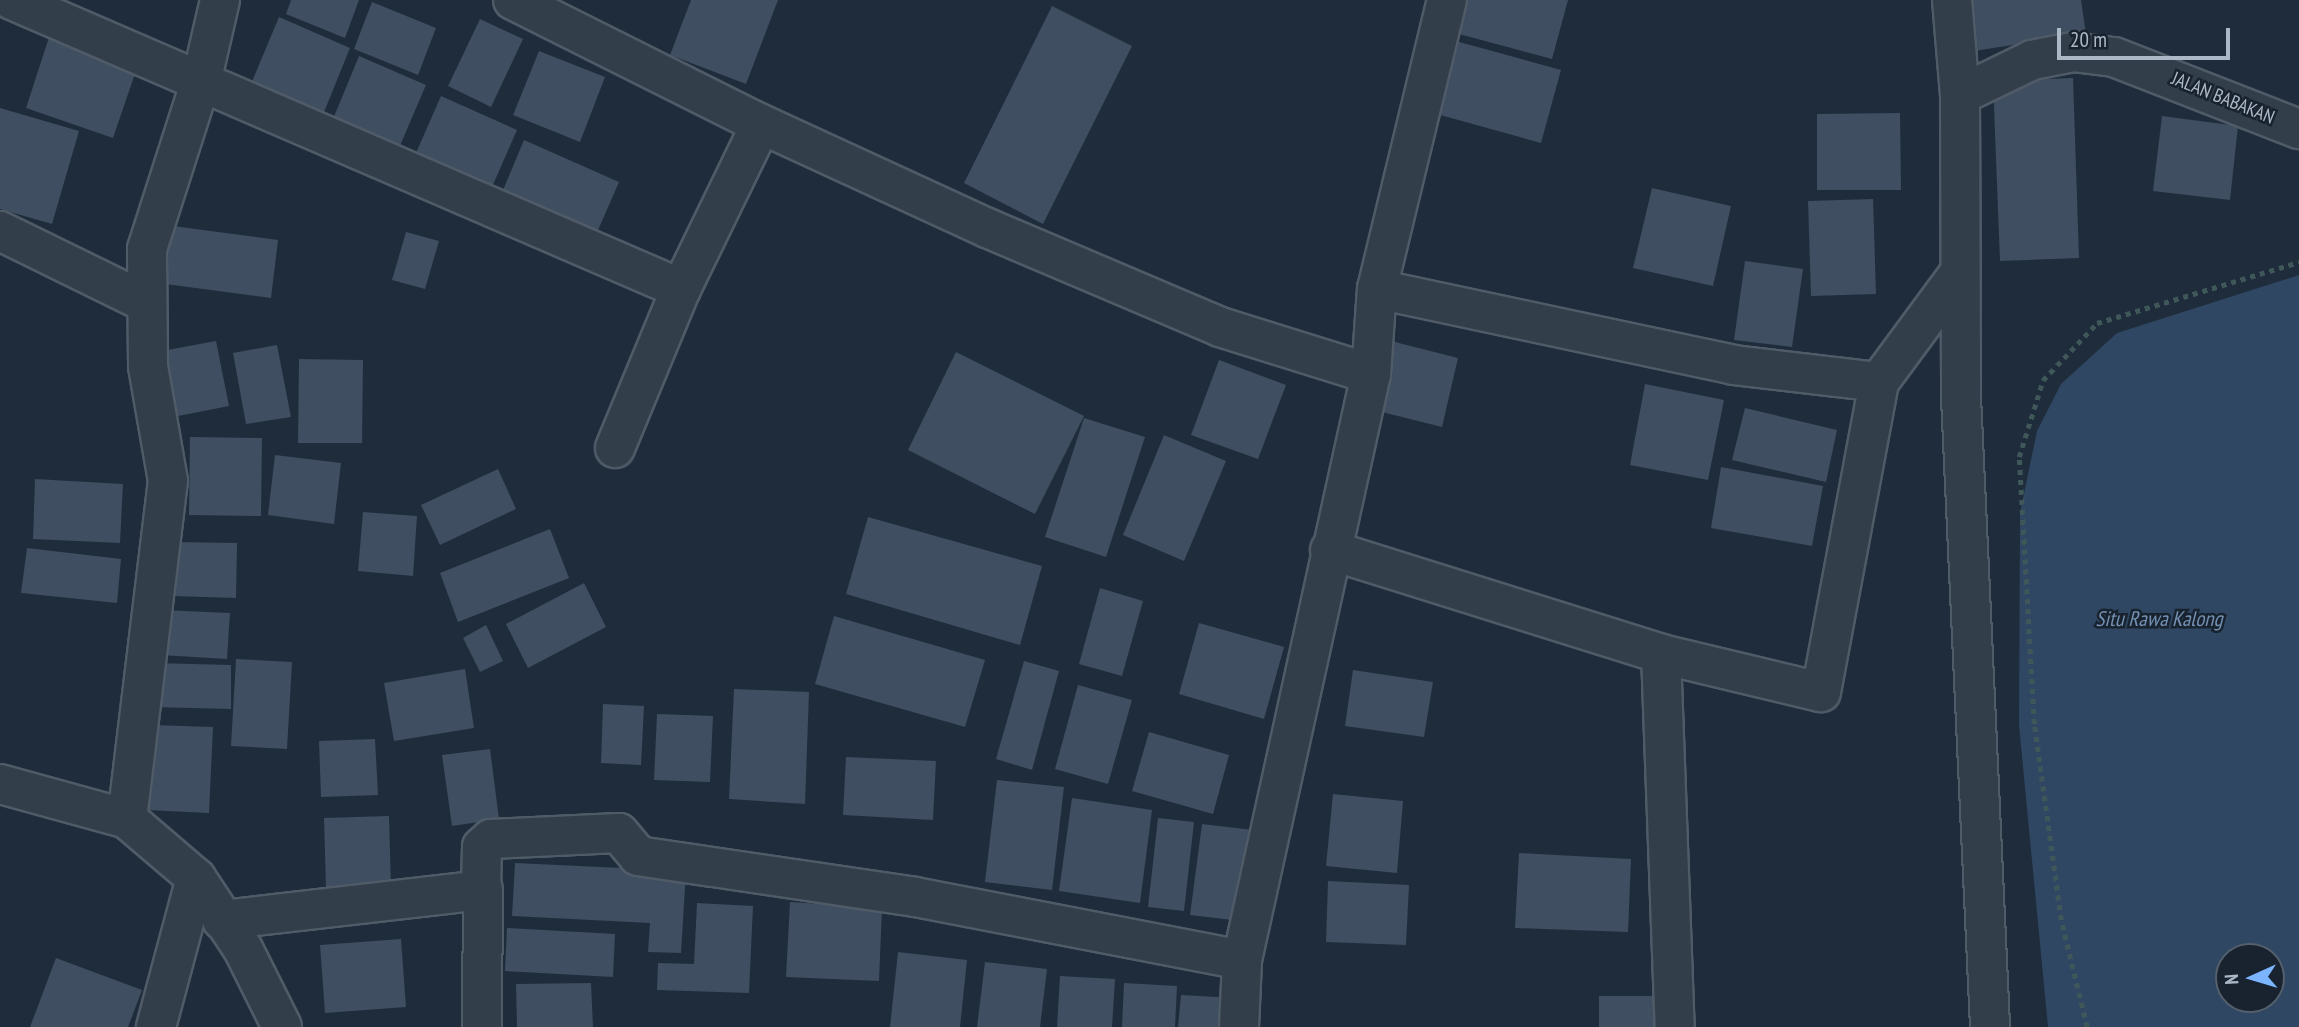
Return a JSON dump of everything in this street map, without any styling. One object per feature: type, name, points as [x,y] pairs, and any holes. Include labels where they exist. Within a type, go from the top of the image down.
[{"type":"street","points":[[12,0],[202,78],[681,289]]},
{"type":"street","points":[[127,819],[168,481],[148,366],[145,302],[147,249],[202,78],[220,0]]},
{"type":"street","points":[[513,0],[761,124],[987,228],[1220,327],[1371,374]]},
{"type":"street","points":[[1238,1027],[1242,960],[1330,550],[1371,374],[1377,289],[1447,0]]},
{"type":"street","points":[[1952,0],[1960,96],[1962,410],[1990,1027]]},
{"type":"street","name":"JALAN BABAKAN","points":[[1960,96],[2032,60],[2073,52],[2114,57],[2299,129]]},
{"type":"street","points":[[615,447],[681,289],[761,124]]},
{"type":"street","points":[[0,231],[145,302]]},
{"type":"street","points":[[1330,550],[1661,654],[1821,692],[1879,382],[1961,272]]},
{"type":"street","points":[[1377,289],[1734,365],[1879,382]]},
{"type":"street","points":[[1661,654],[1675,1027]]},
{"type":"street","points":[[0,784],[127,819],[196,878],[243,949],[282,1027]]},
{"type":"street","points":[[482,1027],[482,847],[491,839],[619,833],[638,856],[915,897],[1242,960]]},
{"type":"street","points":[[156,1027],[196,878]]},
{"type":"street","points":[[222,920],[483,889]]},
{"type":"path","points":[[2087,1027],[2061,920],[2034,724],[2019,457],[2043,380],[2097,323],[2299,261]]},
{"type":"water","name":"Situ Rawa Kalong","points":[[2299,275],[2299,1027],[2048,1027],[2019,725],[2020,513],[2037,431],[2061,384],[2117,333]]},
{"type":"building","points":[[291,0],[359,0],[345,38],[286,14]]},
{"type":"building","points":[[691,0],[778,0],[746,84],[670,55]]},
{"type":"building","points":[[1452,0],[1568,0],[1552,59],[1444,30]]},
{"type":"building","points":[[1959,0],[2081,0],[2086,34],[1967,52]]},
{"type":"building","points":[[372,2],[436,28],[418,75],[354,49]]},
{"type":"building","points":[[1052,6],[1132,46],[1043,224],[964,183]]},
{"type":"building","points":[[279,17],[350,48],[320,122],[248,91]]},
{"type":"building","points":[[480,19],[523,39],[491,107],[448,86]]},
{"type":"building","points":[[52,28],[140,59],[113,138],[26,108]]},
{"type":"building","points":[[1452,40],[1561,70],[1541,143],[1433,113]]},
{"type":"building","points":[[539,51],[605,77],[580,142],[513,115]]},
{"type":"building","points":[[359,56],[426,85],[399,148],[333,119]]},
{"type":"building","points":[[2073,78],[2079,258],[2000,261],[1993,81]]},
{"type":"building","points":[[441,96],[517,130],[488,196],[412,162]]},
{"type":"building","points":[[0,108],[79,131],[52,224],[0,209]]},
{"type":"building","points":[[1900,113],[1901,190],[1817,190],[1817,114]]},
{"type":"building","points":[[2162,116],[2238,126],[2230,200],[2153,191]]},
{"type":"building","points":[[524,140],[619,182],[592,244],[498,202]]},
{"type":"building","points":[[1652,188],[1731,206],[1713,286],[1633,268]]},
{"type":"building","points":[[1873,199],[1876,294],[1811,296],[1808,201]]},
{"type":"building","points":[[165,225],[278,240],[271,298],[158,283]]},
{"type":"building","points":[[406,232],[439,241],[425,289],[392,280]]},
{"type":"building","points":[[1745,261],[1803,269],[1792,347],[1734,340]]},
{"type":"building","points":[[1387,340],[1458,358],[1442,427],[1370,409]]},
{"type":"building","points":[[216,341],[229,406],[163,419],[151,353]]},
{"type":"building","points":[[277,345],[291,417],[246,424],[233,353]]},
{"type":"building","points":[[956,352],[1084,416],[1035,514],[908,450]]},
{"type":"building","points":[[299,359],[363,360],[362,443],[298,443]]},
{"type":"building","points":[[1219,360],[1286,385],[1258,459],[1191,435]]},
{"type":"building","points":[[1645,384],[1724,400],[1708,480],[1630,465]]},
{"type":"building","points":[[1745,408],[1837,430],[1826,482],[1732,460]]},
{"type":"building","points":[[1084,418],[1145,437],[1106,557],[1045,537]]},
{"type":"building","points":[[1164,435],[1226,461],[1184,561],[1123,535]]},
{"type":"building","points":[[190,437],[262,438],[261,516],[189,515]]},
{"type":"building","points":[[275,455],[341,463],[334,524],[268,515]]},
{"type":"building","points":[[1721,467],[1823,486],[1812,546],[1711,528]]},
{"type":"building","points":[[498,469],[516,509],[440,545],[421,505]]},
{"type":"building","points":[[35,479],[123,484],[120,543],[33,539]]},
{"type":"building","points":[[363,512],[417,516],[413,576],[358,571]]},
{"type":"building","points":[[868,517],[1042,566],[1020,645],[846,594]]},
{"type":"building","points":[[550,529],[569,578],[458,622],[440,573]]},
{"type":"building","points":[[174,542],[237,543],[236,598],[173,596]]},
{"type":"building","points":[[27,548],[121,559],[117,603],[21,593]]},
{"type":"building","points":[[584,583],[606,627],[528,668],[506,624]]},
{"type":"building","points":[[1100,588],[1143,601],[1122,676],[1079,664]]},
{"type":"building","points":[[162,610],[230,613],[227,659],[161,655]]},
{"type":"building","points":[[834,616],[985,660],[965,727],[815,684]]},
{"type":"building","points":[[1199,623],[1284,647],[1264,719],[1179,694]]},
{"type":"building","points":[[486,625],[503,661],[480,672],[463,638]]},
{"type":"building","points":[[236,659],[292,662],[287,749],[231,746]]},
{"type":"building","points":[[1024,661],[1059,671],[1032,770],[996,759]]},
{"type":"building","points":[[154,663],[231,665],[231,709],[153,707]]},
{"type":"building","points":[[465,669],[474,728],[394,741],[384,683]]},
{"type":"building","points":[[1353,670],[1433,682],[1424,737],[1345,726]]},
{"type":"building","points":[[1078,685],[1132,700],[1108,784],[1055,769]]},
{"type":"building","points":[[734,689],[809,692],[805,804],[729,799]]},
{"type":"building","points":[[603,704],[644,706],[641,765],[601,763]]},
{"type":"building","points":[[657,714],[713,716],[710,782],[654,780]]},
{"type":"building","points":[[151,725],[213,727],[209,813],[147,810]]},
{"type":"building","points":[[1149,732],[1229,755],[1213,814],[1132,791]]},
{"type":"building","points":[[375,739],[378,795],[321,797],[319,741]]},
{"type":"building","points":[[490,749],[499,819],[452,826],[442,755]]},
{"type":"building","points":[[846,757],[936,761],[933,820],[843,815]]},
{"type":"building","points":[[997,780],[1064,787],[1052,890],[985,882]]},
{"type":"building","points":[[1333,794],[1403,801],[1397,873],[1326,866]]},
{"type":"building","points":[[1072,798],[1152,810],[1140,903],[1059,891]]},
{"type":"building","points":[[389,816],[391,887],[326,889],[324,818]]},
{"type":"building","points":[[1158,818],[1194,822],[1184,911],[1148,907]]},
{"type":"building","points":[[1202,824],[1253,830],[1241,921],[1190,915]]},
{"type":"building","points":[[1519,853],[1631,859],[1628,932],[1515,928]]},
{"type":"building","points":[[515,863],[686,871],[681,953],[648,952],[650,923],[512,916]]},
{"type":"building","points":[[1328,881],[1409,885],[1406,945],[1326,942]]},
{"type":"building","points":[[790,902],[882,908],[879,981],[786,977]]},
{"type":"building","points":[[697,903],[753,906],[749,993],[657,990],[658,963],[694,964]]},
{"type":"building","points":[[507,928],[615,934],[613,977],[505,971]]},
{"type":"building","points":[[401,939],[406,1007],[325,1013],[320,945]]},
{"type":"building","points":[[898,952],[967,960],[960,1027],[890,1027]]},
{"type":"building","points":[[56,958],[142,990],[128,1027],[30,1027]]},
{"type":"building","points":[[985,962],[1047,969],[1040,1027],[977,1027]]},
{"type":"building","points":[[1060,976],[1115,979],[1112,1027],[1057,1027]]},
{"type":"building","points":[[591,983],[593,1027],[517,1027],[516,984]]},
{"type":"building","points":[[1124,983],[1177,986],[1175,1027],[1122,1027]]},
{"type":"building","points":[[1181,995],[1236,998],[1235,1027],[1178,1027]]},
{"type":"building","points":[[1599,996],[1654,996],[1655,1027],[1599,1027]]}]
